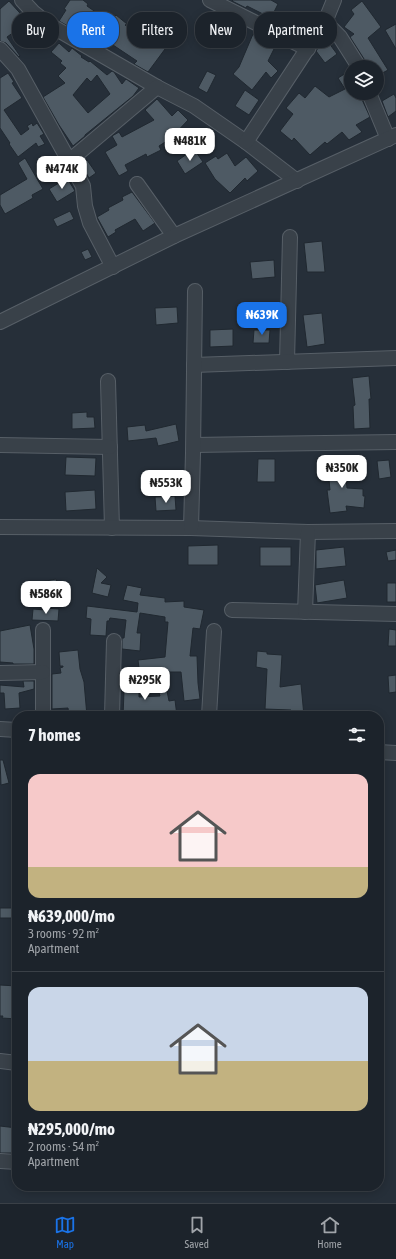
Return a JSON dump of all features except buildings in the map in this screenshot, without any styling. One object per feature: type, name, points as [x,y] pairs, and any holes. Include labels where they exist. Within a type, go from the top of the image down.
[{"type":"street","points":[[22,0],[33,12],[48,24],[157,87],[194,106],[246,142],[297,181]]},
{"type":"street","points":[[210,0],[308,49],[246,142]]},
{"type":"street","points":[[329,12],[334,0]]},
{"type":"street","points":[[337,34],[355,60]]},
{"type":"street","points":[[0,49],[18,69],[83,186],[85,206],[90,223],[113,267]]},
{"type":"street","points":[[69,161],[157,87]]},
{"type":"street","points":[[0,322],[174,236],[392,137],[373,100]]},
{"type":"street","points":[[137,184],[174,236]]},
{"type":"street","points":[[287,362],[290,237]]},
{"type":"street","points":[[191,528],[194,445],[195,291]]},
{"type":"street","points":[[194,365],[396,358]]},
{"type":"street","points":[[108,381],[112,528]]},
{"type":"street","points":[[194,445],[396,442]]},
{"type":"street","points":[[0,445],[110,447]]},
{"type":"street","points":[[0,527],[191,528],[308,532],[396,531]]},
{"type":"street","points":[[305,612],[308,532]]},
{"type":"street","points":[[232,610],[396,614]]},
{"type":"street","points":[[43,630],[43,711]]},
{"type":"street","points":[[209,711],[214,631]]},
{"type":"street","points":[[112,711],[114,641]]},
{"type":"street","points":[[0,673],[43,672]]},
{"type":"street","points":[[0,729],[12,730]]},
{"type":"street","points":[[384,752],[396,753]]},
{"type":"street","points":[[0,1061],[12,1062]]},
{"type":"street","points":[[0,1161],[12,1162]]}]
